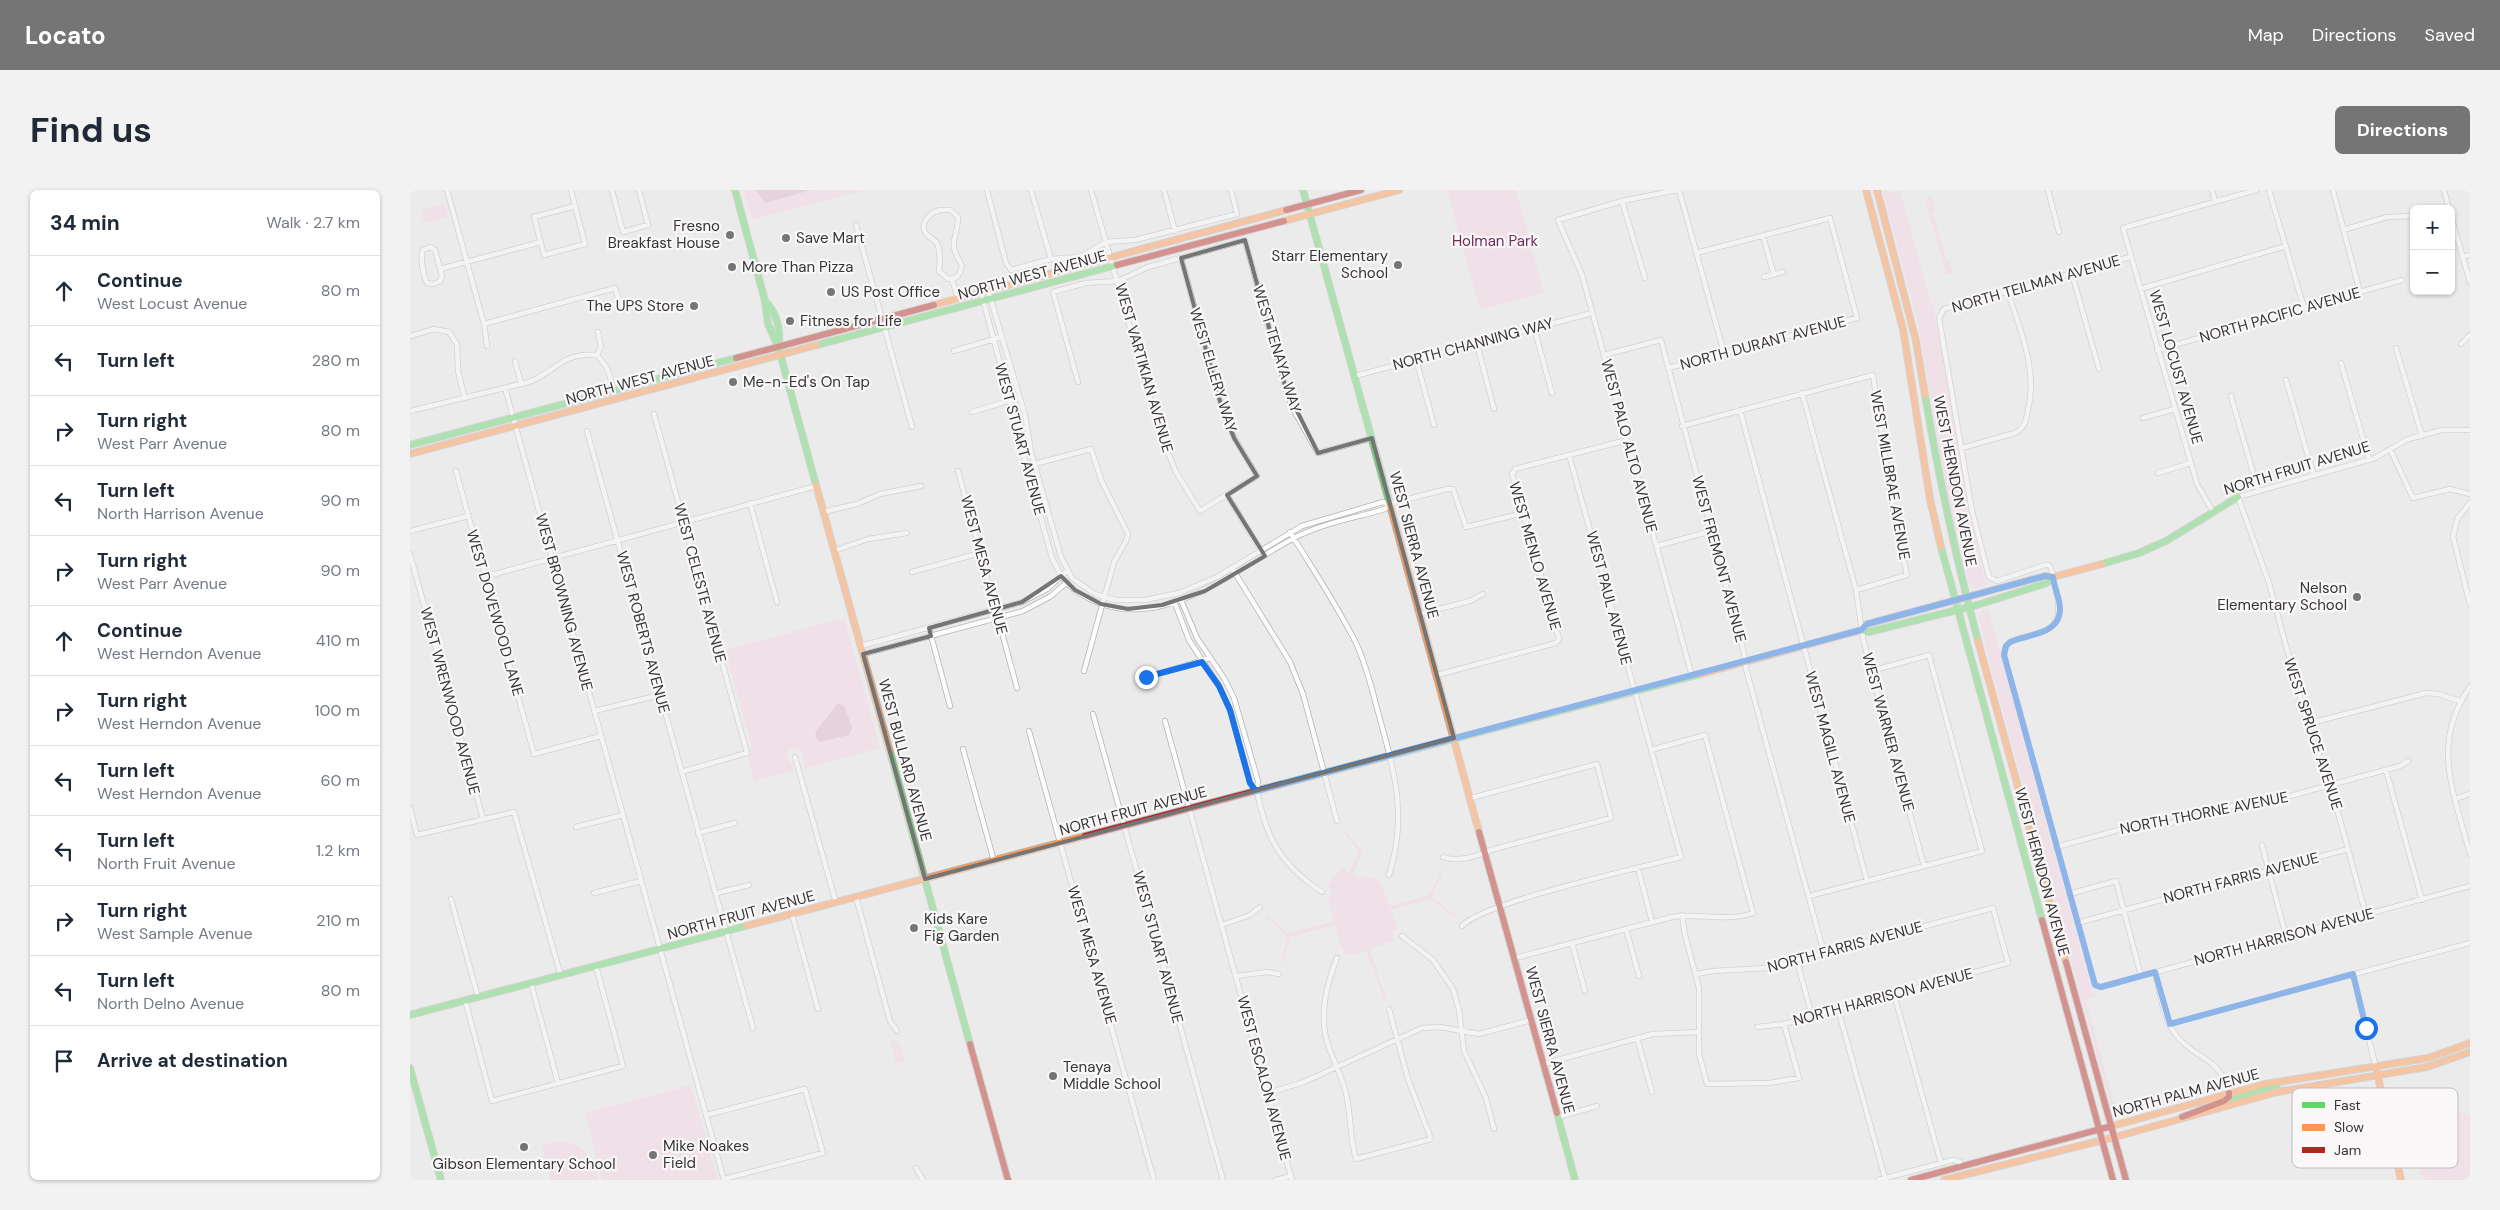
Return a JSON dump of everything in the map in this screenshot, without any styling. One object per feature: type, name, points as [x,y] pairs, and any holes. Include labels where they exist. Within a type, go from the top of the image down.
[{"type":"main road","name":"WEST BULLARD AVENUE","points":[[735,190],[765,301],[771,306],[778,331],[780,355],[1008,1180]]},
{"type":"main road","name":"WEST SIERRA AVENUE","points":[[1304,190],[1575,1180]]},
{"type":"main road","name":"NORTH WEST AVENUE","points":[[410,445],[1361,190]]},
{"type":"main road","name":"NORTH WEST AVENUE","points":[[410,454],[1399,190]]},
{"type":"main road","name":"WEST HERNDON AVENUE","points":[[1866,190],[1903,329],[1933,515],[2113,1180]]},
{"type":"main road","name":"WEST HERNDON AVENUE","points":[[1877,190],[1912,322],[1942,492],[1967,596],[2126,1180]]},
{"type":"main road","points":[[586,407],[604,399],[657,383],[662,377]]},
{"type":"main road","name":"NORTH FRUIT AVENUE","points":[[1861,630],[1867,624],[2045,576],[2053,577],[2112,561],[2149,548],[2173,537],[2212,510],[2238,497]]},
{"type":"main road","name":"NORTH FRUIT AVENUE","points":[[410,1014],[856,898],[1861,630],[1869,632],[1970,607],[2047,583],[2053,577]]},
{"type":"main road","name":"NORTH PALM AVENUE","points":[[1911,1180],[2229,1093],[2281,1081],[2376,1068],[2428,1058],[2470,1043]]},
{"type":"main road","name":"NORTH PALM AVENUE","points":[[2303,1088],[2427,1068],[2470,1052]]},
{"type":"main road","points":[[410,1068],[441,1180]]},
{"type":"main road","points":[[2376,1068],[2381,1088]]},
{"type":"main road","points":[[2230,1105],[2237,1097],[2276,1086],[2281,1081]]},
{"type":"main road","name":"NORTH PALM AVENUE","points":[[1944,1180],[2115,1138],[2230,1105],[2292,1090]]},
{"type":"main road","points":[[2179,1120],[2189,1111],[2223,1102],[2229,1093]]},
{"type":"main road","points":[[1932,1180],[1972,1168],[1976,1163]]},
{"type":"street","points":[[447,190],[484,324],[487,346]]},
{"type":"street","points":[[571,190],[585,244],[544,255],[534,217],[575,206]]},
{"type":"street","points":[[612,190],[623,232],[648,225],[638,190]]},
{"type":"street","name":"NORTH WEST AVENUE","points":[[987,190],[1006,263],[1011,270],[1051,258],[1080,257],[1106,242],[1135,240],[1237,214],[1230,190]]},
{"type":"street","name":"NORTH WEST AVENUE","points":[[1031,190],[1051,258]]},
{"type":"street","name":"WEST VARTIKIAN AVENUE","points":[[1092,190],[1161,436],[1176,472],[1200,511],[1227,495]]},
{"type":"street","points":[[1164,190],[1175,231]]},
{"type":"street","points":[[1645,278],[1622,201],[1652,193],[1678,190],[1724,353]]},
{"type":"street","points":[[2048,190],[2059,232]]},
{"type":"street","points":[[2212,190],[2215,201],[2256,190]]},
{"type":"street","points":[[2269,190],[2304,308]]},
{"type":"street","points":[[2333,190],[2360,292]]},
{"type":"street","points":[[2444,190],[2448,205]]},
{"type":"street","name":"WEST PALO ALTO AVENUE","points":[[1622,201],[1558,220],[1582,275],[1692,676]]},
{"type":"street","name":"WEST LOCUST AVENUE","points":[[2212,510],[2200,491],[2191,463],[2123,228],[2215,201]]},
{"type":"street","points":[[951,210],[958,217],[958,225],[952,241],[954,253],[962,266],[960,275],[952,280],[948,280],[939,271],[940,256],[936,242],[926,235],[924,229],[924,223],[931,212],[951,210]]},
{"type":"street","points":[[2343,230],[2387,217],[2410,216]]},
{"type":"street","name":"NORTH DURANT AVENUE","points":[[1668,368],[1857,318],[1830,218],[1763,236]]},
{"type":"street","points":[[856,225],[912,427]]},
{"type":"street","points":[[2455,231],[2470,282]]},
{"type":"street","points":[[1696,253],[1763,236],[1774,275]]},
{"type":"street","name":"WEST TENAYA WAY","points":[[1181,258],[1245,240],[1292,407],[1318,453],[1372,438]]},
{"type":"street","points":[[440,269],[541,242]]},
{"type":"street","points":[[2140,289],[2286,246]]},
{"type":"street","points":[[430,248],[435,250],[440,269],[442,276],[440,281],[434,284],[427,283],[421,256],[423,250],[430,248]]},
{"type":"street","points":[[2462,256],[2470,254]]},
{"type":"street","name":"NORTH TEILMAN AVENUE","points":[[1942,311],[2130,257]]},
{"type":"street","points":[[1078,382],[1053,292],[1086,283],[1118,281],[1148,267],[1181,258]]},
{"type":"street","name":"WEST ELLERY WAY","points":[[1181,258],[1227,422],[1257,476],[1227,495]]},
{"type":"street","points":[[1764,277],[1783,272]]},
{"type":"street","points":[[2072,274],[2099,370]]},
{"type":"street","points":[[952,280],[958,298]]},
{"type":"street","name":"NORTH PACIFIC AVENUE","points":[[2158,350],[2402,280]]},
{"type":"street","points":[[484,324],[615,288],[619,300]]},
{"type":"street","name":"WEST STUART AVENUE","points":[[988,290],[987,299],[994,340],[1010,401],[1020,426],[1021,446],[1052,558],[1066,583]]},
{"type":"street","name":"WEST STUART AVENUE","points":[[981,292],[987,299],[1001,337],[1024,415],[1034,464],[1061,557],[1072,578]]},
{"type":"street","points":[[1962,448],[2021,429],[2026,422],[2032,396],[2032,378],[2008,292]]},
{"type":"street","name":"WEST HERNDON AVENUE","points":[[1942,311],[1939,318],[1972,511],[1990,578],[1997,581],[2047,565],[2051,568],[2060,608],[2057,620],[2046,631],[2010,642],[2006,646],[2004,655],[2077,923],[2094,982],[2097,986]]},
{"type":"street","name":"NORTH CHANNING WAY","points":[[1355,376],[1592,313]]},
{"type":"street","points":[[1534,328],[1552,393]]},
{"type":"street","points":[[410,336],[434,329],[449,332],[457,344],[458,371],[464,396]]},
{"type":"street","points":[[596,355],[601,347],[598,332]]},
{"type":"street","points":[[2462,344],[2470,335]]},
{"type":"street","points":[[954,351],[1001,337]]},
{"type":"street","name":"WEST FREMONT AVENUE","points":[[1604,355],[1661,340],[1682,426],[1824,953]]},
{"type":"street","points":[[1477,344],[1494,409]]},
{"type":"street","points":[[2396,348],[2422,436]]},
{"type":"street","points":[[410,411],[464,396],[521,384],[546,375],[563,360],[584,354],[596,355],[607,368],[612,383]]},
{"type":"street","points":[[1416,359],[1434,425]]},
{"type":"street","points":[[515,361],[521,384]]},
{"type":"street","points":[[2341,364],[2369,460]]},
{"type":"street","name":"WEST MILLBRAE AVENUE","points":[[1802,393],[1873,375],[1893,509],[1907,576],[1856,590]]},
{"type":"street","points":[[2286,380],[2314,476]]},
{"type":"street","name":"WEST BROWNING AVENUE","points":[[506,388],[724,1180]]},
{"type":"street","points":[[1682,426],[1802,393]]},
{"type":"street","name":"WEST WARNER AVENUE","points":[[1802,393],[1856,590],[1861,630],[1924,866]]},
{"type":"street","points":[[2231,396],[2258,490]]},
{"type":"street","points":[[972,412],[1018,398]]},
{"type":"street","points":[[2143,418],[2175,409]]},
{"type":"street","name":"WEST MAGILL AVENUE","points":[[1740,410],[1866,881]]},
{"type":"street","name":"WEST CELESTE AVENUE","points":[[654,414],[747,753],[681,772]]},
{"type":"street","name":"NORTH FRUIT AVENUE","points":[[2238,497],[2369,460],[2402,442],[2422,436],[2450,429],[2470,430]]},
{"type":"street","name":"WEST ROBERTS AVENUE","points":[[587,431],[753,1028]]},
{"type":"street","points":[[1569,455],[1626,440]]},
{"type":"street","points":[[1027,466],[1091,448],[1102,482],[1126,526],[1128,534],[1126,541],[1114,562],[1084,671]]},
{"type":"street","points":[[2390,449],[2413,498],[2450,489],[2470,494]]},
{"type":"street","name":"WEST MENLO AVENUE","points":[[1437,675],[1556,643],[1559,639],[1512,474],[1515,469],[1569,455]]},
{"type":"street","name":"WEST PAUL AVENUE","points":[[1569,455],[1681,857],[1638,868]]},
{"type":"street","points":[[2158,473],[2191,463]]},
{"type":"street","name":"WEST DOVEWOOD LANE","points":[[456,471],[534,754],[601,736]]},
{"type":"street","name":"WEST MESA AVENUE","points":[[958,471],[1017,688]]},
{"type":"street","points":[[484,577],[816,486]]},
{"type":"street","points":[[824,512],[857,504],[880,494],[921,486]]},
{"type":"street","points":[[863,654],[1032,607],[1051,596],[1072,578],[1087,590],[1116,600],[1145,600],[1179,593],[1232,568],[1290,532],[1330,516],[1383,502],[1389,504],[1451,488],[1466,527],[1524,513]]},
{"type":"street","points":[[1227,495],[1265,556]]},
{"type":"street","name":"WEST SPRUCE AVENUE","points":[[2238,497],[2269,583],[2307,724],[2330,785],[2366,915]]},
{"type":"street","points":[[750,503],[777,602]]},
{"type":"street","points":[[2470,503],[2457,519],[2453,531],[2454,547],[2468,586],[2470,604]]},
{"type":"street","points":[[1066,583],[1084,596],[1101,604],[1136,608],[1174,602],[1205,591],[1294,538],[1323,526],[1385,509],[1389,504]]},
{"type":"street","points":[[410,531],[468,516]]},
{"type":"street","points":[[1656,546],[1710,531]]},
{"type":"street","points":[[1290,532],[1357,645],[1369,678],[1398,789],[1400,816],[1398,840],[1389,875]]},
{"type":"street","points":[[834,551],[868,539],[907,533]]},
{"type":"street","points":[[912,572],[980,553]]},
{"type":"street","name":"WEST WRENWOOD AVENUE","points":[[410,554],[483,819]]},
{"type":"street","points":[[1232,568],[1290,662],[1303,694],[1337,820]]},
{"type":"street","points":[[861,646],[1028,600],[1068,570]]},
{"type":"street","points":[[1179,593],[1197,638],[1224,678],[1236,705],[1258,782],[1256,791]]},
{"type":"street","points":[[1420,614],[1470,602],[1483,594]]},
{"type":"street","points":[[1172,595],[1182,625],[1202,662],[1219,686],[1230,710],[1250,783],[1256,791],[1268,833],[1277,850],[1296,874],[1322,892]]},
{"type":"street","points":[[929,628],[950,706]]},
{"type":"street","points":[[1809,896],[1982,851],[1929,655],[1871,670]]},
{"type":"street","points":[[1146,677],[1202,662],[1210,658]]},
{"type":"street","points":[[2470,686],[2460,701],[2450,726],[2447,747],[2449,773],[2470,854]]},
{"type":"street","points":[[2307,724],[2418,694],[2438,694],[2460,701]]},
{"type":"street","points":[[594,711],[660,695]]},
{"type":"street","name":"WEST STUART AVENUE","points":[[1093,714],[1223,1180]]},
{"type":"street","name":"WEST ESCALON AVENUE","points":[[1165,721],[1292,1178]]},
{"type":"street","name":"WEST MESA AVENUE","points":[[1028,731],[1154,1180]]},
{"type":"street","points":[[1515,958],[1682,915],[1737,916],[1753,913],[1705,735],[1651,750]]},
{"type":"street","points":[[963,750],[994,861]]},
{"type":"street","points":[[795,757],[836,903]]},
{"type":"street","name":"NORTH THORNE AVENUE","points":[[2056,847],[2126,828],[2173,822],[2251,801],[2279,799],[2386,770],[2408,762]]},
{"type":"street","points":[[1443,857],[1451,859],[1486,853],[1611,818],[1597,764],[1471,798]]},
{"type":"street","points":[[2386,770],[2422,900]]},
{"type":"street","points":[[2455,798],[2470,794]]},
{"type":"street","points":[[410,808],[418,836],[514,812],[561,976]]},
{"type":"street","points":[[576,827],[623,815]]},
{"type":"street","points":[[698,833],[735,823]]},
{"type":"street","points":[[2262,845],[2286,936]]},
{"type":"street","name":"NORTH FARRIS AVENUE","points":[[2077,923],[2348,849]]},
{"type":"street","points":[[1462,926],[1470,918],[1500,906],[1638,868],[1652,922]]},
{"type":"street","points":[[594,893],[641,881]]},
{"type":"street","points":[[2069,894],[2116,881],[2141,976]]},
{"type":"street","points":[[717,893],[749,885]]},
{"type":"street","name":"NORTH HARRISON AVENUE","points":[[2097,986],[2141,976],[2470,886]]},
{"type":"street","points":[[856,898],[890,1021],[897,1031]]},
{"type":"street","points":[[451,899],[478,997]]},
{"type":"street","points":[[1222,925],[1250,915],[1260,907]]},
{"type":"street","name":"NORTH FARRIS AVENUE","points":[[1696,974],[1713,971],[1762,969],[1993,908],[2008,963]]},
{"type":"street","points":[[792,914],[818,1009]]},
{"type":"street","points":[[1682,915],[1684,934],[1696,974],[1700,996],[1699,1054],[1707,1084],[1769,1083],[1799,1078],[1784,1024]]},
{"type":"street","points":[[1626,929],[1639,976]]},
{"type":"street","points":[[1402,936],[1432,960],[1448,979],[1457,999],[1466,1059],[1486,1098],[1494,1129]]},
{"type":"street","points":[[1572,943],[1585,991]]},
{"type":"street","points":[[2170,1024],[2470,943]]},
{"type":"street","points":[[1337,958],[1327,987],[1324,1024],[1328,1045],[1347,1099],[1350,1135],[1356,1159],[1431,1139],[1408,1079],[1389,1009]]},
{"type":"street","points":[[1797,960],[1812,1016]]},
{"type":"street","name":"NORTH HARRISON AVENUE","points":[[1757,1027],[1784,1024],[2008,963]]},
{"type":"street","points":[[465,1000],[492,1101],[558,1084],[623,1066],[596,966]]},
{"type":"street","name":"WEST ESCALON AVENUE","points":[[1236,976],[1267,972],[1279,974]]},
{"type":"street","points":[[2155,972],[2170,1024],[2182,1041],[2219,1069],[2229,1093]]},
{"type":"street","points":[[2353,974],[2376,1068]]},
{"type":"street","points":[[531,984],[558,1084]]},
{"type":"street","points":[[1894,994],[1941,1163]]},
{"type":"street","points":[[1838,1009],[1885,1178]]},
{"type":"street","points":[[1268,1094],[1304,1082],[1396,1039],[1430,1027],[1484,1033],[1531,1020]]},
{"type":"street","points":[[1543,1064],[1637,1038],[1676,1032],[1699,1032]]},
{"type":"street","points":[[1637,1038],[1652,1092]]},
{"type":"street","points":[[707,1116],[805,1089],[823,1153],[724,1180]]},
{"type":"street","points":[[1558,1117],[1597,1106]]},
{"type":"street","points":[[1878,1180],[1956,1160],[1960,1162],[1961,1167]]},
{"type":"street","points":[[916,1168],[923,1180]]},
{"type":"street","points":[[1276,1180],[1292,1178]]},
{"type":"highlighted area","points":[[1245,240],[1286,389],[1318,453],[1372,438],[1454,738],[925,879],[863,654],[931,636],[929,628],[1022,602],[1061,576],[1075,590],[1101,604],[1128,609],[1162,605],[1205,591],[1265,556],[1227,495],[1257,476],[1234,438],[1221,405],[1181,258]]},
{"type":"green space","points":[[744,190],[864,190],[752,220]]},
{"type":"green space","name":"Holman Park","points":[[1447,190],[1516,190],[1544,293],[1480,310]]},
{"type":"green space","points":[[1882,190],[1888,190],[1889,193],[1900,190],[1902,199],[1905,198],[1904,205],[1930,300],[1935,309],[1934,315],[1945,359],[1967,503],[1984,578],[1989,584],[1976,589],[1970,585],[1963,564],[1947,492],[1917,319]]},
{"type":"green space","points":[[1932,197],[1936,212],[1933,213],[1946,260],[1949,259],[1953,275],[1946,274],[1925,199]]},
{"type":"green space","points":[[445,204],[448,217],[424,223],[421,210]]},
{"type":"green space","points":[[1988,608],[2094,997],[2086,1000],[2117,1113],[2114,1113],[2108,1095],[1989,661],[1979,617],[1982,611]]},
{"type":"green space","points":[[844,618],[880,748],[804,769],[803,751],[793,748],[788,752],[787,759],[795,771],[754,781],[748,758],[752,747],[725,650]]},
{"type":"green space","points":[[1344,829],[1363,852],[1353,874],[1379,880],[1390,906],[1430,895],[1442,868],[1444,868],[1432,897],[1458,917],[1456,918],[1430,899],[1391,910],[1398,928],[1393,933],[1393,941],[1370,949],[1386,999],[1384,1000],[1366,951],[1347,955],[1341,948],[1335,925],[1290,937],[1283,965],[1281,965],[1287,936],[1265,917],[1267,916],[1289,933],[1334,921],[1328,901],[1331,891],[1328,885],[1342,868],[1349,873],[1358,852]]},
{"type":"green space","points":[[890,1040],[899,1042],[905,1062],[896,1064]]},
{"type":"green space","name":"Mike Noakes Field","points":[[691,1085],[718,1180],[602,1180],[585,1113]]},
{"type":"green space","points":[[2458,1111],[2470,1116],[2470,1180],[2424,1180],[2425,1177],[2418,1174],[2420,1168],[2458,1168]]},
{"type":"green space","points":[[560,1141],[576,1146],[587,1153],[594,1164],[599,1180],[550,1180],[542,1145]]},
{"type":"shaded area","points":[[756,190],[811,190],[765,203]]},
{"type":"shaded area","points":[[838,703],[845,707],[852,728],[849,735],[820,742],[815,737],[816,731]]},
{"type":"traffic: fast","points":[[735,190],[765,301],[768,324],[778,346],[816,485]]},
{"type":"traffic: fast","points":[[1303,190],[1390,505]]},
{"type":"traffic: fast","points":[[817,345],[1117,265]]},
{"type":"traffic: fast","points":[[765,301],[772,310],[779,328],[778,346]]},
{"type":"traffic: fast","points":[[410,445],[736,358]]},
{"type":"traffic: fast","points":[[1925,395],[1948,518],[1978,641]]},
{"type":"traffic: fast","points":[[2102,564],[2139,553],[2166,541],[2238,497]]},
{"type":"traffic: fast","points":[[1941,547],[2042,920]]},
{"type":"traffic: fast","points":[[1861,630],[1869,632],[1977,605],[2047,583],[2053,577]]},
{"type":"traffic: fast","points":[[1282,784],[1701,674]]},
{"type":"traffic: fast","points":[[890,752],[970,1044]]},
{"type":"traffic: fast","points":[[410,1015],[746,926]]},
{"type":"traffic: fast","points":[[410,1068],[441,1180]]},
{"type":"traffic: fast","points":[[2230,1105],[2237,1097],[2277,1085]]},
{"type":"traffic: fast","points":[[1557,1113],[1575,1180]]},
{"type":"traffic: slow","points":[[1284,221],[1399,190]]},
{"type":"traffic: slow","points":[[1866,190],[1903,329],[1930,499],[1941,547]]},
{"type":"traffic: slow","points":[[1877,190],[1916,341],[1925,395]]},
{"type":"traffic: slow","points":[[934,305],[1286,210]]},
{"type":"traffic: slow","points":[[410,454],[817,345]]},
{"type":"traffic: slow","points":[[816,485],[890,752]]},
{"type":"traffic: slow","points":[[1390,505],[1479,832]]},
{"type":"traffic: slow","points":[[1701,674],[1861,630],[1867,624],[2045,576],[2053,577],[2102,564]]},
{"type":"traffic: slow","points":[[1978,641],[2066,962]]},
{"type":"traffic: slow","points":[[746,926],[1085,836]]},
{"type":"traffic: slow","points":[[2112,1126],[2265,1084],[2428,1058],[2470,1043]]},
{"type":"traffic: slow","points":[[2301,1088],[2427,1067],[2470,1052]]},
{"type":"traffic: slow","points":[[2377,1072],[2381,1088]]},
{"type":"traffic: slow","points":[[2115,1137],[2292,1090]]},
{"type":"traffic: slow","points":[[1944,1180],[2115,1137]]},
{"type":"traffic: slow","points":[[2398,1168],[2401,1180]]},
{"type":"traffic: jam","points":[[1286,210],[1361,190]]},
{"type":"traffic: jam","points":[[1117,265],[1284,221]]},
{"type":"traffic: jam","points":[[736,358],[934,305]]},
{"type":"traffic: jam","points":[[1085,836],[1282,784]]},
{"type":"traffic: jam","points":[[1479,832],[1557,1113]]},
{"type":"traffic: jam","points":[[2042,920],[2113,1180]]},
{"type":"traffic: jam","points":[[2066,962],[2126,1180]]},
{"type":"traffic: jam","points":[[970,1044],[1008,1180]]},
{"type":"traffic: jam","points":[[2182,1117],[2224,1101],[2229,1097],[2229,1093]]},
{"type":"traffic: jam","points":[[1911,1180],[2112,1126]]},
{"type":"place","name":"Fresno Breakfast House","points":[[730,235]]},
{"type":"place","name":"Save Mart","points":[[786,238]]},
{"type":"place","name":"Starr Elementary School","points":[[1398,265]]},
{"type":"place","name":"More Than Pizza","points":[[732,267]]},
{"type":"place","name":"US Post Office","points":[[831,292]]},
{"type":"place","name":"The UPS Store","points":[[694,306]]},
{"type":"place","name":"Fitness for Life","points":[[790,321]]},
{"type":"place","name":"Me-n-Ed's On Tap","points":[[733,382]]},
{"type":"place","name":"Nelson Elementary School","points":[[2357,597]]},
{"type":"place","name":"Kids Kare Fig Garden","points":[[914,928]]},
{"type":"place","name":"Tenaya Middle School","points":[[1053,1076]]},
{"type":"place","name":"Gibson Elementary School","points":[[524,1147]]},
{"type":"place","name":"Mike Noakes Field","points":[[653,1155]]},
{"type":"route","points":[[1146,677],[1202,662],[1219,686],[1230,710],[1250,783],[1256,791],[1861,630],[1867,624],[1955,600],[2045,576],[2053,577],[2060,608],[2057,620],[2046,631],[2013,640],[2006,646],[2004,655],[2095,985],[2101,987],[2155,972],[2170,1024],[2353,974],[2366,1028]]}]
